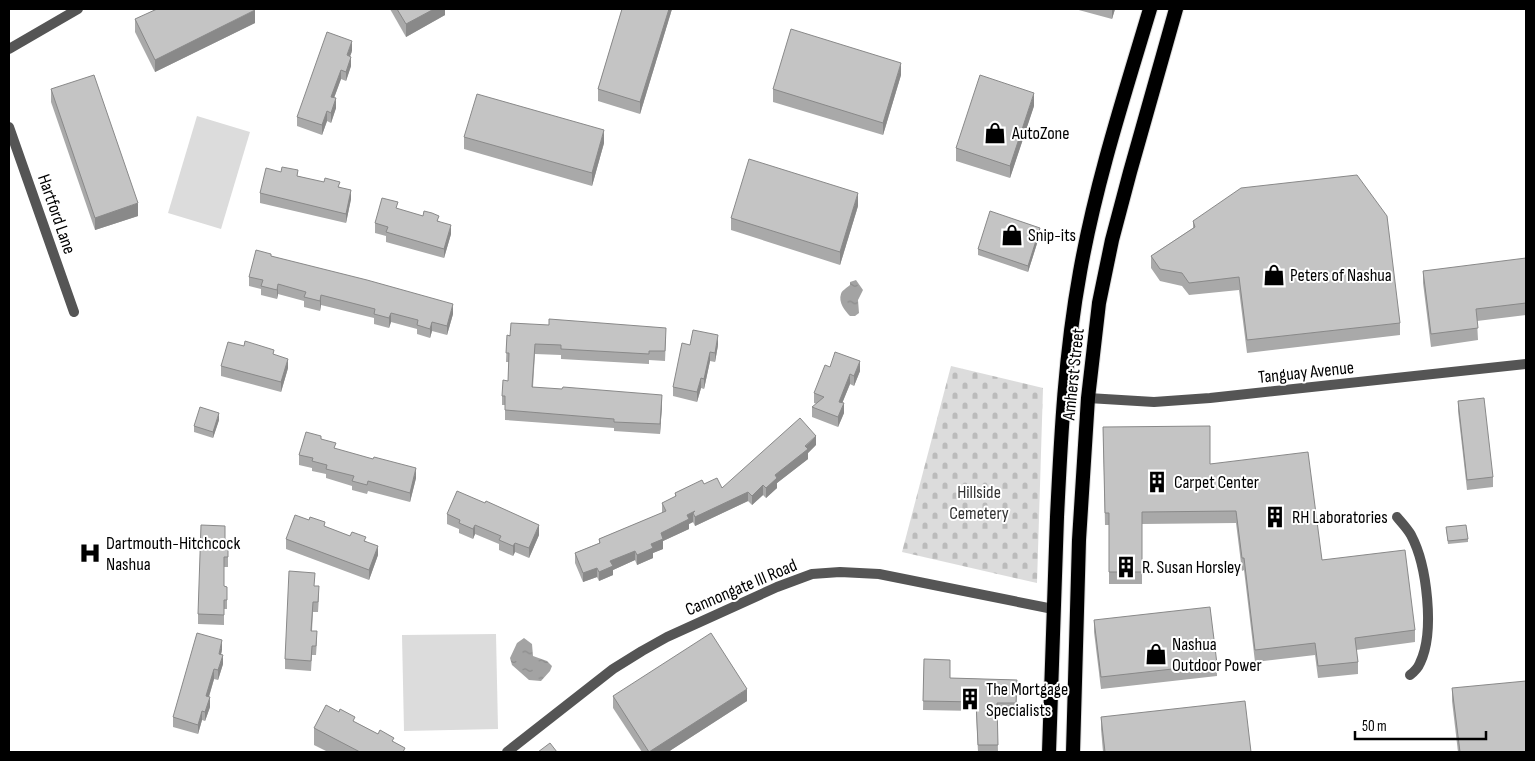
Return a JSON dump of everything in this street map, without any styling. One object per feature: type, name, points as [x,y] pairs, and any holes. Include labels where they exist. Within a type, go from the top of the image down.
[{"type":"highway","name":"Amherst Street","points":[[1049,752],[1053,609],[1062,416],[1073,312],[1086,238],[1099,184],[1150,9]]},
{"type":"highway","name":"Amherst Street","points":[[1073,752],[1079,540],[1088,398],[1099,303],[1112,240],[1144,116],[1176,9]]},
{"type":"street","points":[[9,49],[78,9]]},
{"type":"street","name":"Hartford Lane","points":[[9,127],[74,312]]},
{"type":"street","name":"Tanguay Avenue","points":[[1088,398],[1154,402],[1210,398],[1526,364]]},
{"type":"street","points":[[1397,516],[1410,533],[1421,563],[1428,616],[1426,647],[1419,665],[1410,676]]},
{"type":"street","name":"Cannongate III Road","points":[[507,752],[613,669],[642,651],[777,587],[807,576],[840,572],[879,574],[1053,609]]},
{"type":"green space","points":[[197,116],[250,132],[221,229],[168,213]]},
{"type":"green space","name":"Hillside Cemetery","points":[[951,366],[1043,388],[1037,583],[902,552]]},
{"type":"green space","points":[[496,634],[498,729],[404,731],[402,635]]},
{"type":"water","points":[[856,280],[863,290],[858,300],[859,313],[855,316],[850,316],[842,306],[840,297],[842,291],[850,285],[850,282]]},
{"type":"water","points":[[524,638],[532,644],[533,656],[547,661],[552,666],[541,681],[529,680],[512,665],[510,658],[517,643]]},
{"type":"building","points":[[157,9],[255,10],[155,60],[135,19]]},
{"type":"building","points":[[397,9],[434,9],[406,24]]},
{"type":"building","points":[[622,9],[669,9],[640,102],[598,89]]},
{"type":"building","points":[[791,29],[901,63],[883,123],[773,89]]},
{"type":"building","points":[[327,32],[352,41],[347,55],[351,57],[346,72],[341,70],[331,97],[336,98],[331,113],[327,111],[322,125],[297,117]]},
{"type":"building","points":[[94,75],[138,203],[95,218],[51,89]]},
{"type":"building","name":"AutoZone","points":[[980,75],[1034,93],[1010,166],[956,148]]},
{"type":"building","points":[[477,94],[604,130],[592,173],[464,137]]},
{"type":"building","points":[[749,159],[858,193],[840,252],[731,218]]},
{"type":"building","points":[[282,167],[298,170],[297,176],[324,182],[325,178],[340,182],[338,187],[351,190],[346,214],[260,193],[266,168],[281,172]]},
{"type":"building","name":"Peters of Nashua","points":[[1357,175],[1387,216],[1400,323],[1247,340],[1239,277],[1189,283],[1182,273],[1160,269],[1151,256],[1195,227],[1193,221],[1241,188]]},
{"type":"building","points":[[382,198],[398,202],[396,208],[423,216],[424,211],[432,213],[439,216],[437,221],[451,225],[444,249],[386,232],[388,227],[375,223]]},
{"type":"building","points":[[990,211],[1040,228],[1028,266],[978,249]]},
{"type":"building","points":[[256,250],[271,254],[271,256],[453,304],[447,326],[432,322],[430,329],[417,325],[418,320],[391,313],[389,318],[374,314],[375,309],[321,295],[320,301],[304,297],[306,292],[278,284],[277,290],[261,286],[263,280],[249,277]]},
{"type":"building","points":[[1526,258],[1526,303],[1476,309],[1478,328],[1431,334],[1423,271]]},
{"type":"building","points":[[549,319],[666,328],[665,351],[649,351],[649,354],[561,349],[561,345],[535,344],[532,387],[562,389],[563,387],[662,395],[660,424],[614,422],[614,419],[505,410],[505,396],[502,396],[503,380],[508,381],[509,353],[506,353],[507,335],[510,336],[511,323],[549,325]]},
{"type":"building","points":[[693,330],[718,335],[715,353],[710,352],[704,379],[701,378],[697,392],[673,387],[682,343],[690,345]]},
{"type":"building","points":[[245,341],[274,350],[273,354],[288,359],[281,382],[221,366],[228,342],[244,346]]},
{"type":"building","points":[[835,352],[860,361],[854,376],[850,374],[839,402],[844,403],[838,417],[812,407],[824,397],[814,393],[825,365],[830,367]]},
{"type":"building","points":[[1484,398],[1493,477],[1467,480],[1458,401]]},
{"type":"building","points":[[200,407],[219,413],[213,432],[194,426]]},
{"type":"building","points":[[800,418],[816,436],[805,446],[808,449],[775,475],[777,478],[766,488],[763,485],[752,496],[748,492],[695,517],[693,513],[695,511],[687,515],[689,519],[661,533],[663,539],[651,544],[653,548],[637,555],[635,551],[610,561],[613,566],[599,572],[597,568],[583,573],[575,553],[600,543],[599,539],[666,511],[662,503],[676,496],[675,493],[702,480],[704,484],[717,478],[722,488]]},
{"type":"building","points":[[1210,426],[1210,464],[1308,452],[1322,560],[1405,550],[1415,630],[1355,638],[1358,662],[1318,666],[1315,643],[1255,650],[1244,558],[1242,558],[1236,511],[1142,512],[1142,572],[1109,572],[1109,513],[1105,513],[1103,427]]},
{"type":"building","points":[[306,432],[336,443],[334,448],[416,468],[410,493],[368,481],[367,485],[352,481],[354,476],[326,469],[327,465],[312,461],[313,458],[299,455]]},
{"type":"building","points":[[457,491],[485,503],[486,501],[539,525],[529,548],[515,543],[513,546],[499,540],[501,536],[475,525],[473,529],[459,523],[460,520],[447,514]]},
{"type":"building","points":[[295,515],[309,520],[310,517],[325,522],[324,526],[350,536],[352,532],[366,537],[364,541],[378,546],[369,570],[286,539]]},
{"type":"building","points":[[201,525],[225,526],[225,540],[228,540],[228,557],[224,557],[224,586],[227,587],[227,600],[224,600],[224,615],[198,614]]},
{"type":"building","points":[[1466,525],[1468,539],[1448,541],[1446,527]]},
{"type":"building","points":[[289,571],[315,573],[314,586],[319,586],[318,602],[313,602],[311,631],[317,631],[316,646],[312,646],[311,661],[285,659]]},
{"type":"building","name":"Nashua Outdoor Power","points":[[1210,607],[1217,664],[1101,677],[1094,620]]},
{"type":"building","points":[[197,633],[222,640],[219,654],[223,655],[218,670],[214,669],[206,696],[210,697],[205,712],[202,711],[198,725],[173,717]]},
{"type":"building","points":[[711,633],[747,689],[649,752],[613,696]]},
{"type":"building","points":[[924,659],[950,660],[950,678],[1017,680],[1016,703],[997,703],[998,745],[978,745],[976,702],[923,701]]},
{"type":"building","points":[[1526,681],[1526,752],[1460,752],[1452,688]]},
{"type":"building","points":[[1245,701],[1251,752],[1105,752],[1101,717]]},
{"type":"building","points":[[326,705],[339,712],[340,709],[355,717],[353,721],[378,734],[380,730],[394,738],[392,741],[405,748],[403,752],[360,752],[314,728]]},
{"type":"building","points":[[550,743],[557,752],[538,752]]},
{"type":"place","name":"AutoZone","points":[[995,133]]},
{"type":"place","name":"Snip-its","points":[[1012,235]]},
{"type":"place","name":"Peters of Nashua","points":[[1274,275]]},
{"type":"place","name":"Carpet Center","points":[[1157,482]]},
{"type":"place","name":"RH Laboratories","points":[[1275,517]]},
{"type":"place","name":"Dartmouth-Hitchcock Nashua","points":[[90,553]]},
{"type":"place","name":"R. Susan Horsley","points":[[1126,567]]},
{"type":"place","name":"Nashua Outdoor Power","points":[[1156,654]]},
{"type":"place","name":"The Mortgage Specialists","points":[[970,699]]}]
